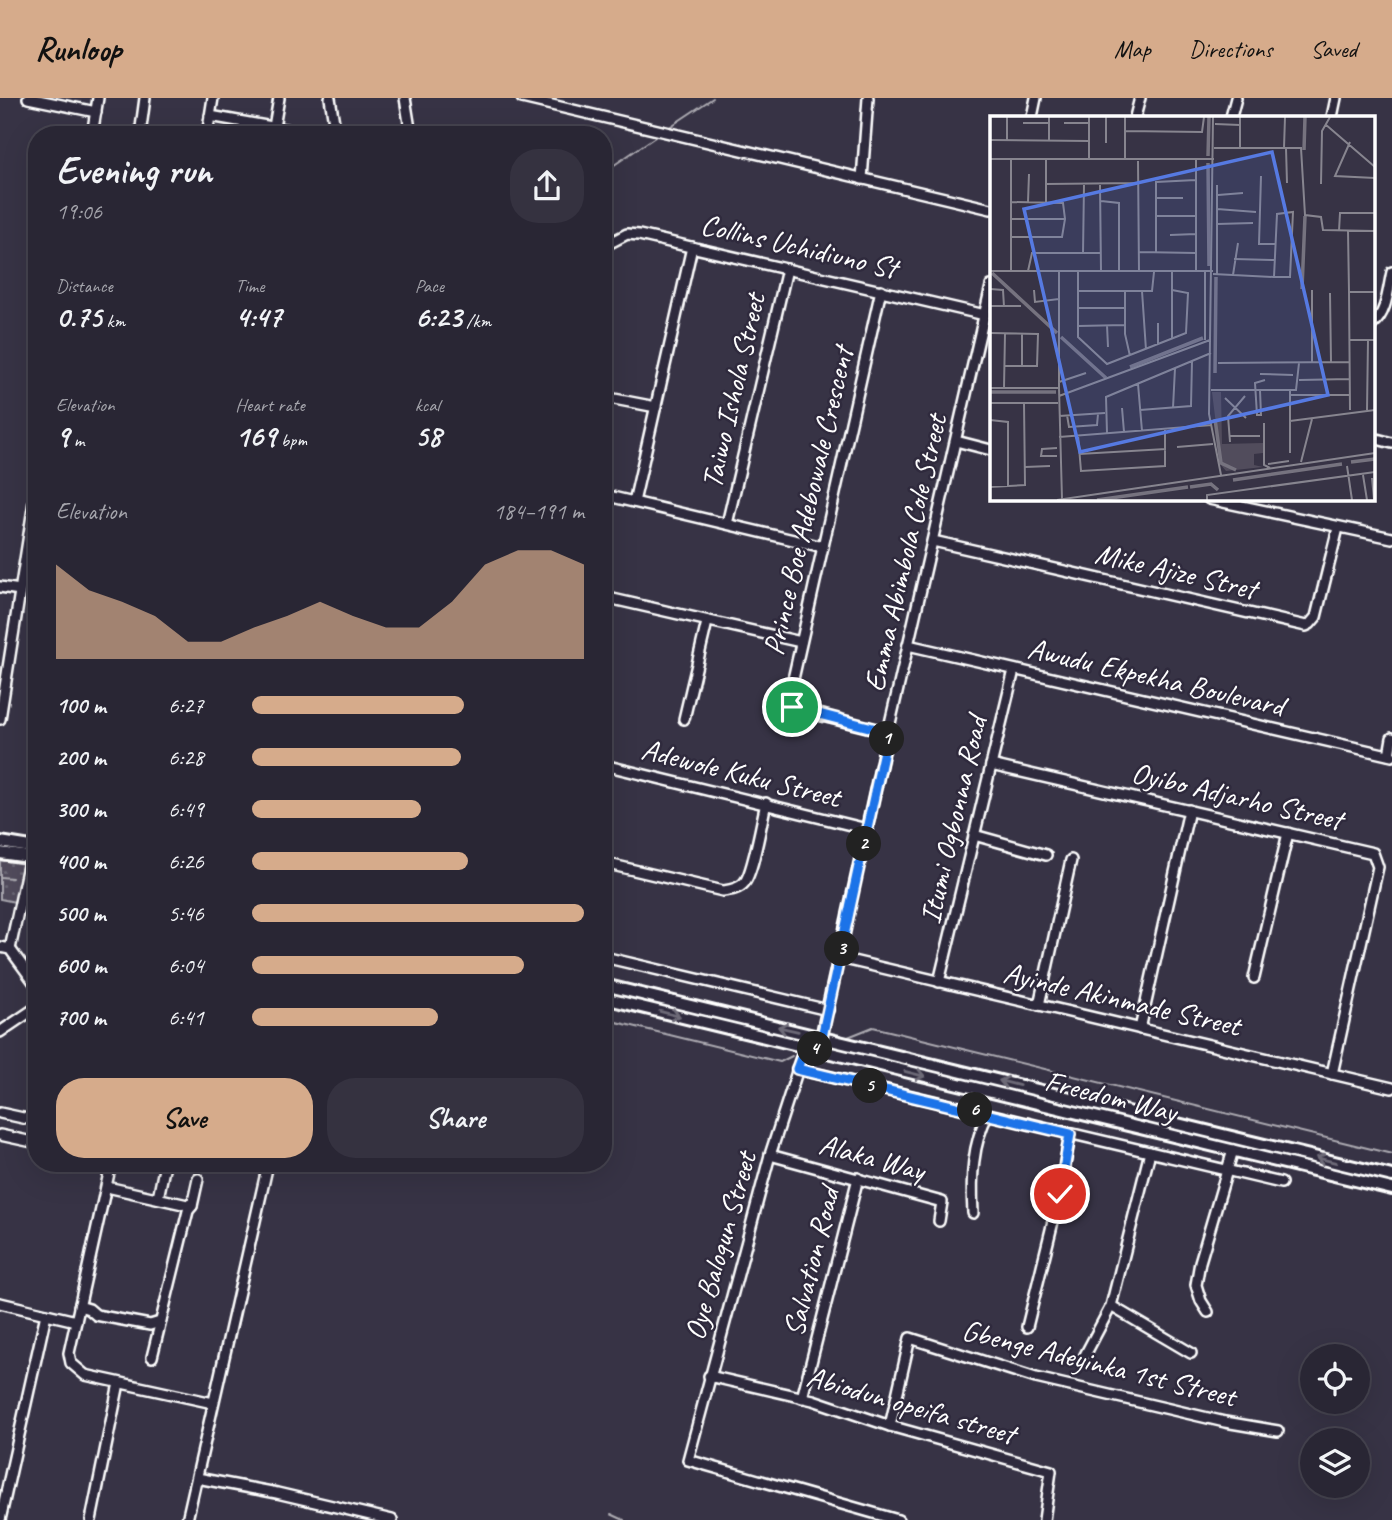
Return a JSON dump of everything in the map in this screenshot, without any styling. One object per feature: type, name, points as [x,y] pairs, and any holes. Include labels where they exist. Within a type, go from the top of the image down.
[{"type":"main road","points":[[0,842],[28,852]]},
{"type":"main road","points":[[0,853],[28,854]]},
{"type":"main road","name":"Freedom Way","points":[[612,987],[1392,1176]]},
{"type":"main road","name":"Freedom Way","points":[[612,1000],[1392,1189]]},
{"type":"street","points":[[29,98],[96,112]]},
{"type":"street","points":[[94,126],[98,98]]},
{"type":"street","points":[[141,126],[145,98]]},
{"type":"street","points":[[208,126],[213,98]]},
{"type":"street","points":[[274,126],[279,98]]},
{"type":"street","points":[[330,98],[335,126]]},
{"type":"street","points":[[405,98],[410,126]]},
{"type":"street","points":[[522,98],[990,209]]},
{"type":"street","points":[[862,179],[868,98]]},
{"type":"street","points":[[1032,116],[1036,98]]},
{"type":"street","points":[[1135,116],[1139,98]]},
{"type":"street","points":[[1231,116],[1236,98]]},
{"type":"street","points":[[1332,116],[1336,98]]},
{"type":"street","points":[[210,116],[268,126]]},
{"type":"street","name":"Collins Uchidiuno St","points":[[612,242],[627,234],[639,235],[985,314]]},
{"type":"street","points":[[635,502],[692,247]]},
{"type":"street","name":"Taiwo Ishola Street","points":[[727,524],[787,269]]},
{"type":"street","points":[[1374,323],[1383,312],[1392,272]]},
{"type":"street","name":"Prince Boe Adebowale Crescent","points":[[881,290],[789,697],[792,707],[888,732]]},
{"type":"street","name":"Emma Abimbola Cole Street","points":[[822,1037],[888,732],[990,291]]},
{"type":"street","points":[[612,399],[656,407]]},
{"type":"street","points":[[1374,438],[1392,443]]},
{"type":"street","points":[[956,442],[990,450]]},
{"type":"street","points":[[612,497],[823,547]]},
{"type":"street","points":[[1213,500],[1392,538]]},
{"type":"street","name":"Mike Ajize Stret","points":[[933,541],[1306,626],[1316,617],[1338,528]]},
{"type":"street","points":[[0,719],[28,550]]},
{"type":"street","points":[[0,587],[20,590]]},
{"type":"street","points":[[612,599],[802,642]]},
{"type":"street","points":[[684,719],[707,622]]},
{"type":"street","name":"Awudu Ekpekha Boulevard","points":[[908,645],[1390,755]]},
{"type":"street","name":"Itumi Ogbonna Road","points":[[939,982],[1014,670]]},
{"type":"street","points":[[1390,755],[1392,738]]},
{"type":"street","name":"Oyibo Adjarho Street","points":[[991,765],[1373,853],[1377,862],[1332,1074]]},
{"type":"street","name":"Adewole Kuku Street","points":[[612,767],[867,829]]},
{"type":"street","points":[[612,865],[723,891],[742,886],[749,875],[766,803]]},
{"type":"street","points":[[1140,1029],[1189,810]]},
{"type":"street","points":[[1254,978],[1288,833]]},
{"type":"street","points":[[974,835],[1046,855]]},
{"type":"street","points":[[1039,1005],[1070,860]]},
{"type":"street","points":[[28,876],[5,948],[28,975]]},
{"type":"street","name":"Ayinde Akinmade Street","points":[[840,958],[1392,1088]]},
{"type":"street","points":[[612,959],[828,1010]]},
{"type":"street","points":[[0,1032],[28,1013]]},
{"type":"street","points":[[818,1050],[822,1037]]},
{"type":"street","name":"Oye Balogun Street","points":[[805,1047],[770,1155],[688,1460],[898,1520]]},
{"type":"street","points":[[797,1069],[1281,1183]]},
{"type":"street","points":[[0,1112],[28,1119]]},
{"type":"street","points":[[973,1213],[974,1157],[988,1114]]},
{"type":"street","points":[[1027,1327],[1060,1194],[1070,1134]]},
{"type":"street","points":[[0,1135],[28,1141]]},
{"type":"street","points":[[1208,1312],[1201,1301],[1196,1284],[1233,1150]]},
{"type":"street","points":[[1084,1357],[1111,1306],[1150,1152]]},
{"type":"street","name":"Alaka Way","points":[[770,1155],[942,1202],[939,1221]]},
{"type":"street","points":[[110,1172],[69,1353],[71,1363],[85,1375],[213,1403]]},
{"type":"street","points":[[158,1198],[163,1172]]},
{"type":"street","points":[[187,1520],[266,1172]]},
{"type":"street","name":"Salvation Road","points":[[802,1398],[858,1178]]},
{"type":"street","points":[[152,1357],[198,1179]]},
{"type":"street","points":[[107,1187],[192,1206]]},
{"type":"street","points":[[0,1303],[76,1321]]},
{"type":"street","points":[[79,1306],[96,1315],[150,1325],[160,1322]]},
{"type":"street","points":[[1111,1306],[1191,1353]]},
{"type":"street","points":[[0,1520],[46,1314]]},
{"type":"street","name":"Gbenge Adeyinka 1st Street","points":[[890,1426],[910,1338],[1036,1378],[1226,1422],[1278,1431]]},
{"type":"street","name":"Abiodun opeifa street","points":[[709,1376],[802,1398],[890,1426],[1051,1471],[1044,1520]]},
{"type":"street","points":[[91,1520],[119,1383]]},
{"type":"street","points":[[197,1478],[277,1493],[392,1520]]},
{"type":"shaded area","points":[[0,860],[28,865],[28,905],[24,904],[25,896],[17,895],[15,902],[0,899]]},
{"type":"waterway","points":[[335,98],[340,126]]},
{"type":"waterway","points":[[668,128],[713,98]]},
{"type":"waterway","points":[[612,167],[658,135]]},
{"type":"waterway","points":[[0,877],[12,878]]},
{"type":"waterway","points":[[612,1021],[780,1062],[792,1056]]},
{"type":"waterway","points":[[848,1037],[873,1027],[1392,1154]]},
{"type":"waterway","points":[[611,1514],[624,1520]]},
{"type":"route","points":[[792,707],[888,732],[822,1037],[818,1050],[805,1047],[797,1069],[1070,1134],[1060,1194]]}]
